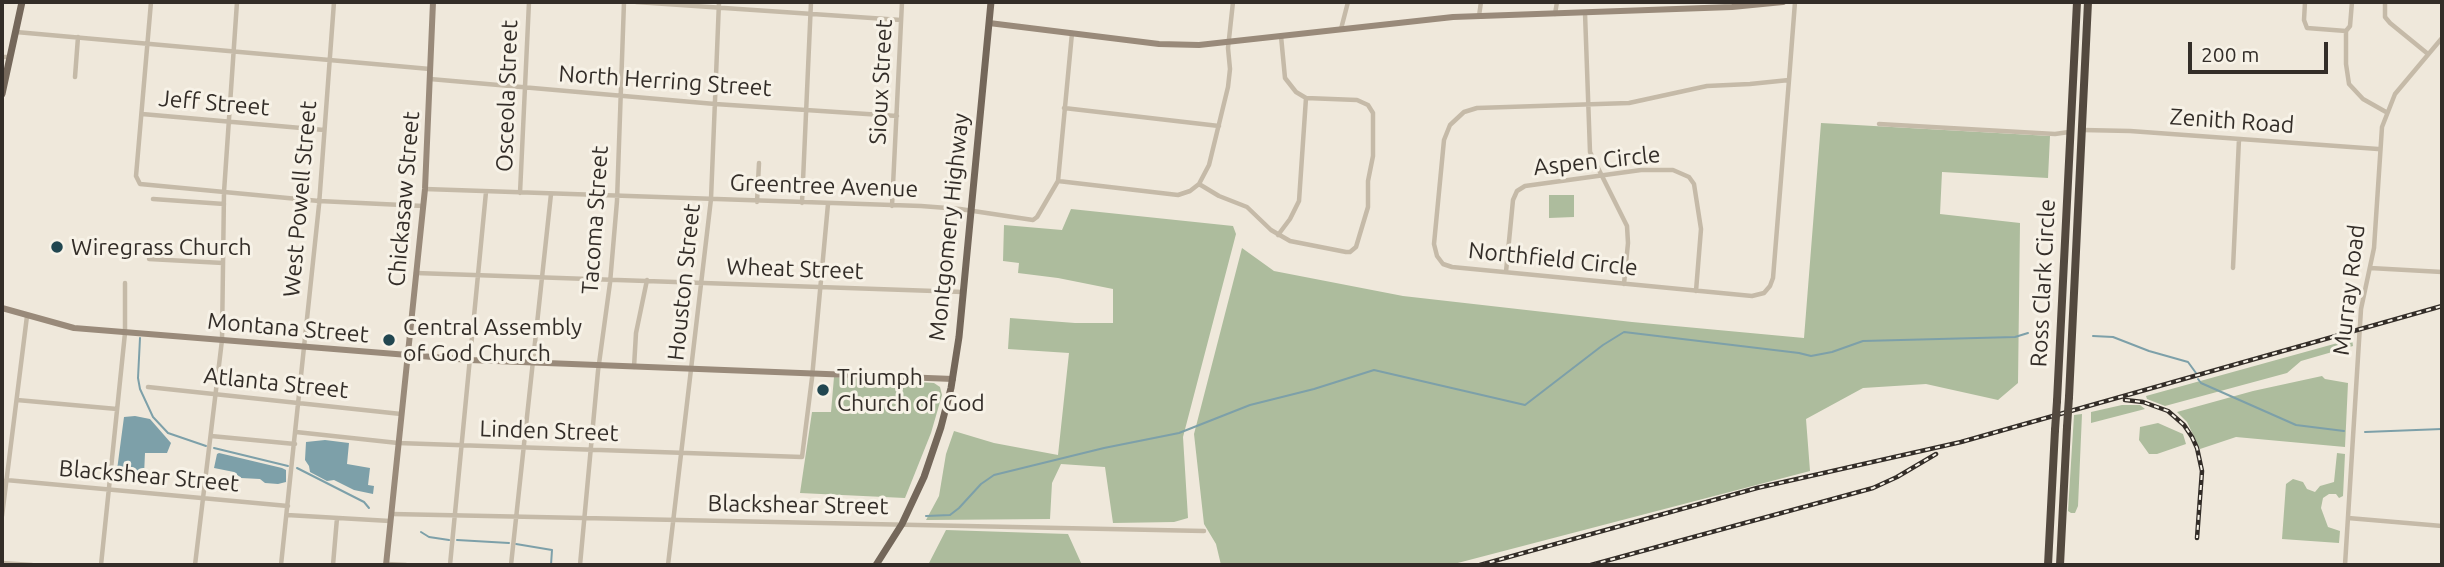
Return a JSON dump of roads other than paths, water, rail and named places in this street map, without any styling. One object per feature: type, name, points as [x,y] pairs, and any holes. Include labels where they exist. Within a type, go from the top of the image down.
[{"type":"highway","name":"Ross Clark Circle","points":[[2049,565],[2077,2]]},
{"type":"highway","name":"Ross Clark Circle","points":[[2060,565],[2088,2]]},
{"type":"highway","points":[[2074,53],[2086,53]]},
{"type":"highway","points":[[2070,132],[2082,130]]},
{"type":"main road","points":[[2,94],[6,57],[16,32],[22,2]]},
{"type":"main road","name":"Montgomery Highway","points":[[876,565],[902,524],[933,451],[953,379],[991,2]]},
{"type":"street","points":[[151,2],[138,181],[142,184],[319,201],[424,206]]},
{"type":"street","points":[[195,565],[222,340],[224,192],[237,2]]},
{"type":"street","name":"West Powell Street","points":[[281,565],[319,201],[334,2]]},
{"type":"street","name":"Chickasaw Street","points":[[386,564],[424,206],[433,2]]},
{"type":"street","name":"Osceola Street","points":[[520,193],[528,2]]},
{"type":"street","name":"Tacoma Street","points":[[580,565],[617,197],[624,2]]},
{"type":"street","points":[[636,2],[901,20]]},
{"type":"street","name":"Houston Street","points":[[668,565],[711,199],[719,2]]},
{"type":"street","points":[[802,203],[811,2]]},
{"type":"street","name":"Sioux Street","points":[[892,206],[902,2]]},
{"type":"street","points":[[1072,33],[1058,181],[1178,195],[1190,191],[1206,175],[1229,80],[1233,2]]},
{"type":"street","points":[[1342,29],[1348,2]]},
{"type":"street","points":[[1479,16],[1481,2]]},
{"type":"street","points":[[1555,14],[1556,2]]},
{"type":"street","points":[[989,23],[1169,44],[1229,42],[1437,18],[1732,7],[1783,2]]},
{"type":"street","name":"Northfield Circle","points":[[1789,80],[1750,85],[1706,86],[1647,101],[1477,108],[1460,115],[1447,130],[1442,157],[1435,253],[1441,262],[1449,266],[1696,291],[1755,296],[1764,293],[1773,278],[1789,80],[1795,2]]},
{"type":"street","points":[[2305,2],[2304,20],[2307,27],[2346,31]]},
{"type":"street","points":[[2352,2],[2350,26],[2346,31],[2349,84],[2363,99],[2386,112]]},
{"type":"street","points":[[2385,2],[2385,17],[2428,54]]},
{"type":"street","points":[[1585,13],[1590,152],[1627,226],[1625,284]]},
{"type":"street","points":[[16,32],[430,69]]},
{"type":"street","points":[[1199,184],[1219,196],[1247,207],[1278,235],[1295,242],[1350,252],[1359,241],[1366,218],[1368,181],[1373,156],[1371,108],[1357,100],[1306,98],[1292,89],[1285,78],[1281,36]]},
{"type":"street","points":[[75,77],[78,37]]},
{"type":"street","name":"Murray Road","points":[[2345,565],[2361,316],[2374,238],[2378,149],[2386,112],[2401,85],[2442,38]]},
{"type":"street","name":"North Herring Street","points":[[430,79],[715,104],[897,116]]},
{"type":"street","points":[[1278,235],[1299,201],[1306,98]]},
{"type":"street","points":[[1064,108],[1219,127]]},
{"type":"street","name":"Jeff Street","points":[[142,114],[324,130]]},
{"type":"street","points":[[1879,124],[2055,134],[2070,132]]},
{"type":"street","name":"Zenith Road","points":[[2082,130],[2378,149]]},
{"type":"street","points":[[2233,268],[2239,139]]},
{"type":"street","points":[[757,202],[759,163]]},
{"type":"street","name":"Aspen Circle","points":[[1506,272],[1513,200],[1517,191],[1530,184],[1663,169],[1680,172],[1692,179],[1701,229],[1696,291]]},
{"type":"street","name":"Greentree Avenue","points":[[425,189],[892,206],[971,211],[1035,219],[1058,181]]},
{"type":"street","points":[[450,565],[486,192]]},
{"type":"street","points":[[510,565],[551,194]]},
{"type":"street","points":[[153,199],[224,204]]},
{"type":"street","points":[[812,373],[828,204]]},
{"type":"street","points":[[149,259],[223,263]]},
{"type":"street","points":[[2370,268],[2442,272]]},
{"type":"street","name":"Wheat Street","points":[[416,273],[963,292]]},
{"type":"street","points":[[634,367],[636,333],[647,280]]},
{"type":"street","points":[[101,565],[125,332],[125,284]]},
{"type":"street","name":"Montana Street","points":[[2,308],[74,328],[407,356],[953,379]]},
{"type":"street","points":[[2,516],[27,316]]},
{"type":"street","name":"Linden Street","points":[[296,432],[398,443],[802,457],[812,373]]},
{"type":"street","name":"Atlanta Street","points":[[148,387],[401,414]]},
{"type":"street","points":[[17,400],[117,409]]},
{"type":"street","points":[[211,436],[295,444]]},
{"type":"street","name":"Blackshear Street","points":[[6,480],[288,506]]},
{"type":"street","name":"Blackshear Street","points":[[287,514],[338,518],[454,515],[1204,531]]},
{"type":"street","points":[[333,565],[338,518]]},
{"type":"street","points":[[2348,518],[2442,526]]},
{"type":"street","points":[[2,563],[32,565]]},
{"type":"street","points":[[386,564],[406,565]]},
{"type":"water","points":[[124,417],[150,419],[171,443],[167,453],[145,453],[144,475],[138,481],[120,479],[117,470]]},
{"type":"water","points":[[325,440],[349,443],[347,464],[370,468],[368,485],[374,486],[373,494],[354,490],[334,480],[327,481],[310,472],[305,460],[306,442]]},
{"type":"water","points":[[219,453],[282,468],[286,470],[286,482],[265,483],[260,479],[241,478],[234,472],[214,468]]},
{"type":"waterway","points":[[926,516],[950,515],[994,475],[1179,433],[1250,405],[1374,370],[1525,405],[1624,332],[1811,356],[1863,341],[2015,337],[2028,333]]},
{"type":"waterway","points":[[2093,336],[2113,337],[2188,362],[2196,373]]},
{"type":"waterway","points":[[140,338],[138,378],[153,417],[168,433],[206,446]]},
{"type":"waterway","points":[[2198,379],[2201,383],[2296,425],[2344,431]]},
{"type":"waterway","points":[[2365,432],[2442,429]]},
{"type":"waterway","points":[[214,448],[288,466]]},
{"type":"waterway","points":[[297,468],[364,502],[369,508]]},
{"type":"waterway","points":[[421,532],[429,537],[449,540]]},
{"type":"waterway","points":[[457,540],[509,543]]},
{"type":"waterway","points":[[516,544],[552,550],[551,565]]},
{"type":"railway","points":[[1480,565],[1757,488],[1961,442],[2442,306]]},
{"type":"railway","points":[[2125,400],[2143,402],[2168,411],[2184,425],[2192,437],[2202,471],[2197,538]]},
{"type":"railway","points":[[1591,565],[1873,488],[1936,454]]},
{"type":"place","name":"Wiregrass Church","points":[[57,247]]},
{"type":"place","name":"Central Assembly of God Church","points":[[389,340]]},
{"type":"place","name":"Triumph Church of God","points":[[823,390]]}]
